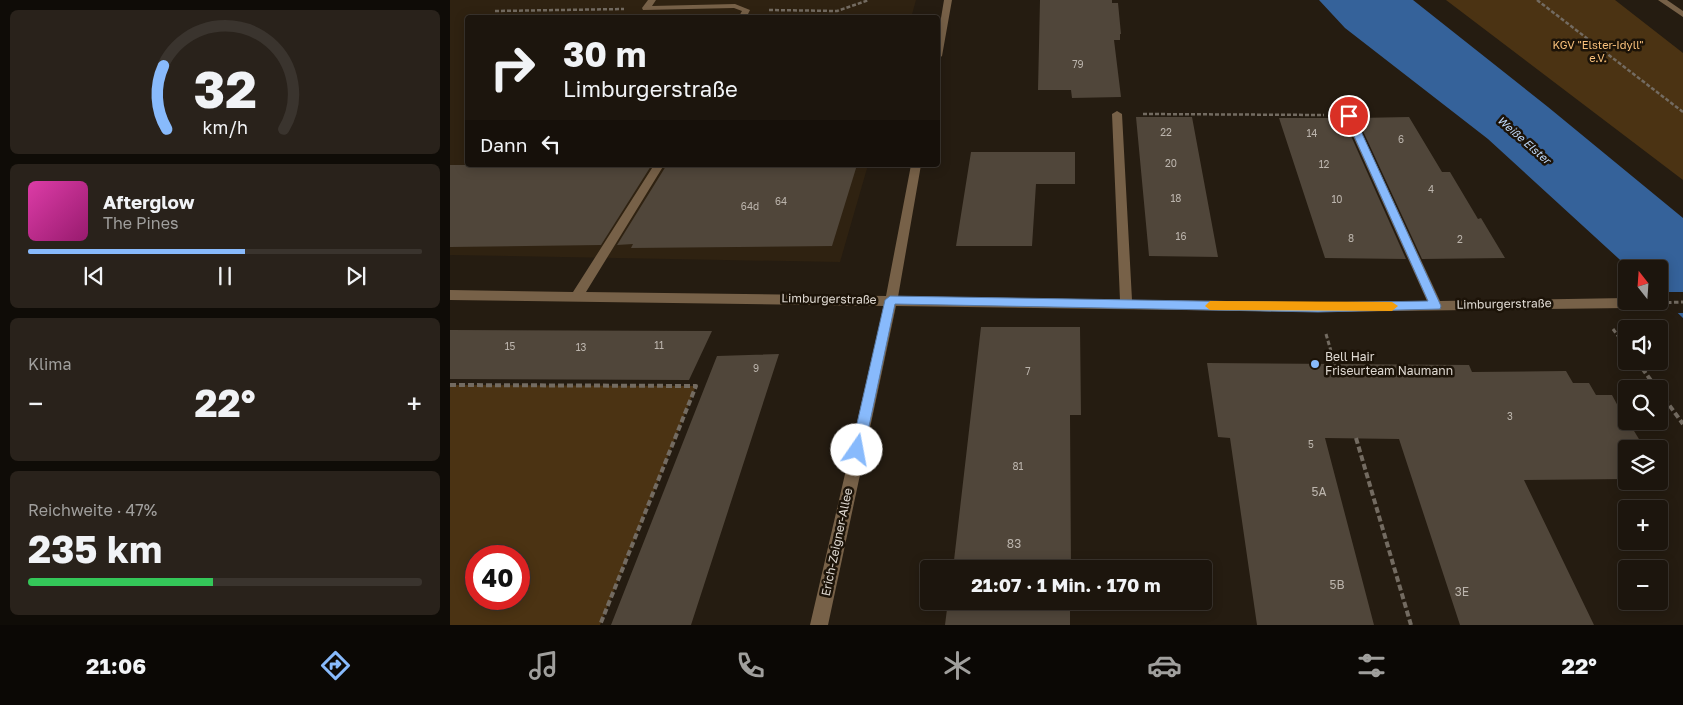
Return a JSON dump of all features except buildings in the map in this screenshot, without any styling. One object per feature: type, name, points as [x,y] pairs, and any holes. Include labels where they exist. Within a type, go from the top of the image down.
[{"type":"street","points":[[646,8],[652,0]]},
{"type":"street","points":[[940,45],[948,0]]},
{"type":"street","points":[[1662,0],[1683,15]]},
{"type":"street","points":[[646,8],[737,3],[744,14]]},
{"type":"street","points":[[1117,114],[1126,304]]},
{"type":"street","points":[[1349,116],[1436,306]]},
{"type":"street","points":[[577,296],[659,167]]},
{"type":"street","name":"Erich-Zeigner-Allee","points":[[819,625],[890,300],[916,167]]},
{"type":"street","name":"Limburgerstraße","points":[[450,295],[1318,307],[1618,303]]},
{"type":"path","points":[[744,14],[836,11],[869,0]]},
{"type":"path","points":[[1537,0],[1683,112]]},
{"type":"path","points":[[495,11],[646,8]]},
{"type":"path","points":[[1117,114],[1349,116]]},
{"type":"path","points":[[1668,302],[1683,302]]},
{"type":"path","points":[[450,385],[696,386],[600,625]]},
{"type":"path","points":[[1668,404],[1683,424]]},
{"type":"path","points":[[1356,438],[1410,625]]},
{"type":"shaded area","points":[[450,0],[916,0],[912,15],[465,15],[465,167],[867,167],[840,262],[450,255]]},
{"type":"green space","name":"KGV \"Elster-Idyll\" e.V.","points":[[1446,0],[1615,0],[1683,53],[1683,180]]},
{"type":"green space","points":[[450,385],[696,386],[600,625],[450,625]]},
{"type":"water","name":"Weiße Elster","points":[[1319,0],[1413,0],[1548,107],[1683,218],[1683,318],[1668,304],[1668,260],[1620,260],[1488,139],[1345,28]]},
{"type":"pier","points":[[1668,292],[1683,292],[1683,313],[1674,313],[1668,307]]},
{"type":"slow traffic","points":[[1210,306],[1392,306]]},
{"type":"place","name":"Bell Hair Friseurteam Naumann","points":[[1315,364]]},
{"type":"route","points":[[857,450],[890,300],[1318,307],[1436,306],[1349,116]]}]
